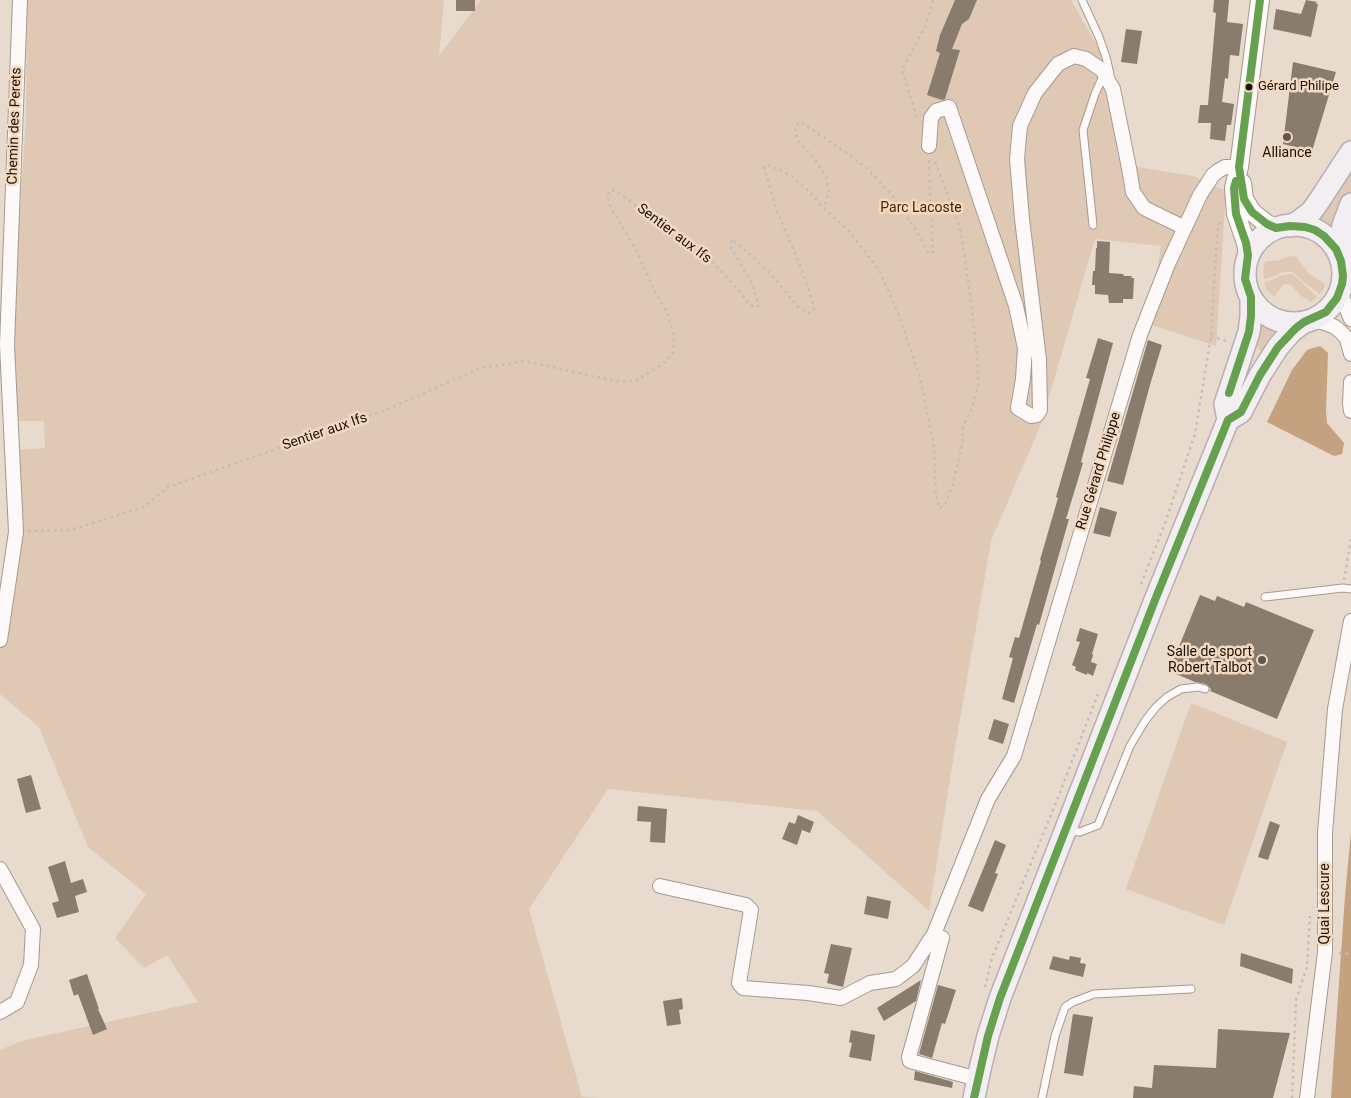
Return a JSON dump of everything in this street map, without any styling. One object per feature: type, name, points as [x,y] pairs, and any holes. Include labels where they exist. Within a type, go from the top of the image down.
[{"type":"main road","points":[[976,1089],[988,1036],[1000,998],[1184,526],[1228,420],[1225,404],[1249,332],[1250,297],[1245,279],[1248,255],[1262,237],[1298,222],[1312,211],[1351,152]]},
{"type":"main road","points":[[1228,420],[1241,412],[1260,375],[1278,347],[1291,332],[1326,312],[1337,298],[1343,276],[1341,261],[1343,225],[1351,204]]},
{"type":"main road","points":[[1283,227],[1305,227],[1315,230],[1324,236],[1336,249],[1341,261]]},
{"type":"main road","points":[[1250,297],[1268,316],[1281,322],[1308,321]]},
{"type":"street","name":"Chemin des Perets","points":[[0,640],[16,532],[7,344],[20,0]]},
{"type":"street","points":[[1248,255],[1236,214],[1234,188],[1239,167],[1260,0]]},
{"type":"street","points":[[929,146],[931,118],[936,111],[949,107],[1016,306],[1024,348],[1023,379],[1018,408],[1031,416],[1037,415],[1040,410],[1039,359],[1022,219],[1017,159],[1020,126],[1035,93],[1058,64],[1074,56],[1086,59],[1102,70],[1113,90],[1130,168],[1133,192],[1144,208],[1185,228]]},
{"type":"street","name":"Rue Gérard Philippe","points":[[660,886],[746,906],[751,910],[739,982],[744,988],[808,992],[841,998],[870,983],[896,980],[913,966],[934,934],[988,799],[1014,756],[1140,335],[1168,264],[1200,195],[1213,175],[1225,167],[1239,167]]},
{"type":"street","points":[[1239,167],[1243,192],[1248,206],[1258,218],[1283,227]]},
{"type":"street","points":[[1340,292],[1351,319]]},
{"type":"street","points":[[1308,321],[1325,323],[1335,327],[1347,339],[1351,354]]},
{"type":"street","points":[[1351,382],[1351,411]]},
{"type":"street","name":"Quai Lescure","points":[[1307,1098],[1325,952],[1325,833],[1336,709],[1351,621]]},
{"type":"street","points":[[0,869],[33,929],[30,965],[17,1002],[0,1012]]},
{"type":"street","points":[[934,934],[942,938],[909,1057],[910,1061],[976,1089]]},
{"type":"lane","points":[[1082,0],[1100,37],[1113,90]]},
{"type":"lane","points":[[1093,226],[1083,130],[1104,74]]},
{"type":"lane","points":[[1265,597],[1343,588],[1351,589]]},
{"type":"lane","points":[[1065,830],[1080,832],[1098,825],[1130,746],[1156,707],[1167,697],[1181,689],[1198,687],[1205,689]]},
{"type":"lane","points":[[1042,1098],[1055,1036],[1065,1007],[1094,994],[1190,989]]},
{"type":"path","points":[[917,118],[902,70],[926,25],[933,0]]},
{"type":"path","points":[[820,204],[825,204],[829,191],[826,177],[814,158],[797,140],[795,127],[800,122],[868,169],[893,196],[930,254],[933,252],[929,146]]},
{"type":"path","points":[[820,204],[848,230],[879,270],[898,313],[920,378],[931,430],[934,447],[936,495],[939,508],[945,505],[957,468],[962,445],[963,426],[972,409],[978,386],[978,362],[970,286],[960,227],[929,146]]},
{"type":"path","name":"Sentier aux Ifs","points":[[16,532],[70,530],[144,507],[168,487],[380,412],[481,368],[525,361],[620,382],[637,380],[663,364],[673,353],[674,338],[668,314],[609,204],[608,195],[610,190],[616,192],[705,254],[750,305],[756,307],[759,305],[752,284],[731,248],[732,239],[771,274],[799,308],[809,313],[814,309],[809,290],[777,211],[764,167],[769,165],[792,176],[820,204]]},
{"type":"path","points":[[1139,589],[1164,526],[1195,434],[1211,336],[1217,237],[1221,213]]},
{"type":"path","points":[[1211,336],[1237,345]]},
{"type":"path","points":[[1343,588],[1351,539]]},
{"type":"path","points":[[983,994],[992,958],[1055,805],[1100,688]]},
{"type":"path","points":[[1292,1098],[1296,1000],[1307,967],[1310,909]]},
{"type":"green space","name":"Parc Lacoste","points":[[27,0],[444,0],[439,56],[481,0],[1071,0],[1101,53],[1125,165],[1193,176],[1226,191],[1216,346],[1149,324],[1161,246],[1095,239],[1041,424],[991,541],[929,911],[817,811],[608,789],[529,909],[582,1097],[601,1098],[0,1098],[0,1050],[21,1041],[198,1002],[167,955],[144,968],[115,938],[146,894],[88,847],[39,727],[0,694],[0,630],[15,533],[16,450],[45,448],[44,421],[14,421],[12,337],[26,117]]},
{"type":"green space","points":[[1351,165],[1351,191],[1334,229],[1316,218]]},
{"type":"green space","points":[[1290,256],[1297,257],[1309,274],[1325,284],[1320,294],[1291,272],[1283,272],[1264,279],[1265,261],[1277,261]]},
{"type":"green space","points":[[1292,274],[1317,297],[1311,302],[1301,296],[1291,285],[1286,284],[1283,285],[1274,297],[1267,290],[1264,282],[1281,275]]},
{"type":"green space","points":[[1256,318],[1264,325],[1283,331],[1267,353],[1252,346]]},
{"type":"green space","points":[[1191,703],[1287,742],[1224,925],[1126,889]]},
{"type":"shaded area","points":[[1320,346],[1328,353],[1327,423],[1344,443],[1342,454],[1334,456],[1267,422],[1292,370],[1307,350]]},
{"type":"shaded area","points":[[1351,832],[1351,1098],[1331,1098],[1345,896]]},
{"type":"building","points":[[456,0],[475,0],[475,11],[456,11]]},
{"type":"building","points":[[955,0],[977,0],[969,19],[962,24],[952,49],[960,50],[945,99],[942,100],[927,95],[940,53],[936,51],[940,35]]},
{"type":"building","points":[[1214,0],[1229,0],[1227,22],[1243,24],[1239,56],[1230,55],[1228,79],[1225,78],[1222,102],[1234,104],[1231,125],[1227,125],[1225,141],[1210,139],[1211,123],[1198,123],[1200,105],[1208,105],[1216,13],[1213,12]]},
{"type":"building","points":[[1306,0],[1317,2],[1316,4],[1318,4],[1311,37],[1273,29],[1276,9],[1301,14]]},
{"type":"building","points":[[1126,29],[1142,31],[1137,64],[1121,62]]},
{"type":"building","points":[[1293,62],[1336,72],[1312,151],[1283,144]]},
{"type":"building","points":[[1097,241],[1110,242],[1109,273],[1123,274],[1124,276],[1132,276],[1131,278],[1134,278],[1133,299],[1123,299],[1123,303],[1109,303],[1108,295],[1095,294],[1095,285],[1092,285]]},
{"type":"building","points":[[1098,338],[1113,343],[1081,462],[1083,463],[1066,519],[1069,519],[1039,625],[1037,624],[1014,703],[1002,699],[1013,658],[1009,657],[1015,637],[1019,638],[1041,561],[1058,498],[1056,497],[1090,379],[1086,378]]},
{"type":"building","points":[[1148,340],[1162,345],[1123,485],[1107,481]]},
{"type":"building","points":[[1100,507],[1117,512],[1110,537],[1093,533]]},
{"type":"building","name":"Salle de sport Robert Talbot","points":[[1200,595],[1215,601],[1217,596],[1244,607],[1246,602],[1314,630],[1277,719],[1210,691],[1211,689],[1206,684],[1195,682],[1169,671]]},
{"type":"building","points":[[1080,628],[1098,634],[1091,662],[1097,664],[1093,676],[1075,670],[1076,667],[1072,665],[1080,642],[1076,641]]},
{"type":"building","points":[[994,719],[1009,724],[1003,744],[988,739]]},
{"type":"building","points":[[31,775],[41,809],[26,813],[17,779]]},
{"type":"building","points":[[638,806],[667,809],[665,843],[650,842],[651,822],[637,821]]},
{"type":"building","points":[[798,815],[814,822],[810,833],[802,830],[797,845],[782,839],[789,822],[795,824]]},
{"type":"building","points":[[1270,821],[1280,825],[1268,860],[1258,857]]},
{"type":"building","points":[[995,840],[1006,845],[995,873],[998,874],[983,912],[968,906]]},
{"type":"building","points":[[65,861],[71,883],[83,879],[87,892],[75,896],[79,912],[57,918],[52,903],[59,901],[48,867]]},
{"type":"building","points":[[867,896],[891,901],[888,919],[864,914]]},
{"type":"building","points":[[831,944],[852,948],[843,987],[827,983],[829,974],[824,973]]},
{"type":"building","points":[[1241,953],[1293,969],[1292,984],[1240,966]]},
{"type":"building","points":[[1053,956],[1069,960],[1070,956],[1081,958],[1080,963],[1086,964],[1083,977],[1049,969]]},
{"type":"building","points":[[87,974],[98,1009],[107,1029],[93,1035],[78,994],[74,996],[69,980]]},
{"type":"building","points":[[921,980],[916,1001],[884,1021],[877,1008]]},
{"type":"building","points":[[938,985],[956,990],[945,1024],[942,1023],[932,1058],[919,1054]]},
{"type":"building","points":[[682,998],[683,1009],[679,1010],[681,1024],[667,1026],[663,1001]]},
{"type":"building","points":[[1073,1014],[1093,1017],[1083,1076],[1064,1073]]},
{"type":"building","points":[[1218,1029],[1290,1033],[1273,1098],[1133,1098],[1134,1086],[1152,1088],[1154,1065],[1216,1068]]},
{"type":"building","points":[[851,1030],[875,1035],[871,1061],[849,1057],[852,1043],[849,1042]]},
{"type":"building","points":[[915,1071],[953,1082],[952,1088],[914,1080]]},
{"type":"transit line","points":[[974,1098],[988,1036],[1000,998],[1155,600],[1228,420],[1241,412],[1260,375],[1278,347],[1304,322],[1326,312],[1337,298],[1342,284],[1341,261],[1336,249],[1324,236],[1315,230],[1305,227],[1290,226],[1276,228],[1267,224],[1252,212],[1244,199],[1239,167],[1260,0]]},
{"type":"transit line","points":[[1229,393],[1249,332],[1251,316],[1251,297],[1245,279],[1248,255],[1236,214],[1234,188],[1236,181]]},
{"type":"place","name":"Gérard Philipe","points":[[1249,87]]},
{"type":"place","name":"Alliance","points":[[1287,137]]},
{"type":"place","name":"Salle de sport Robert Talbot","points":[[1262,660]]}]
